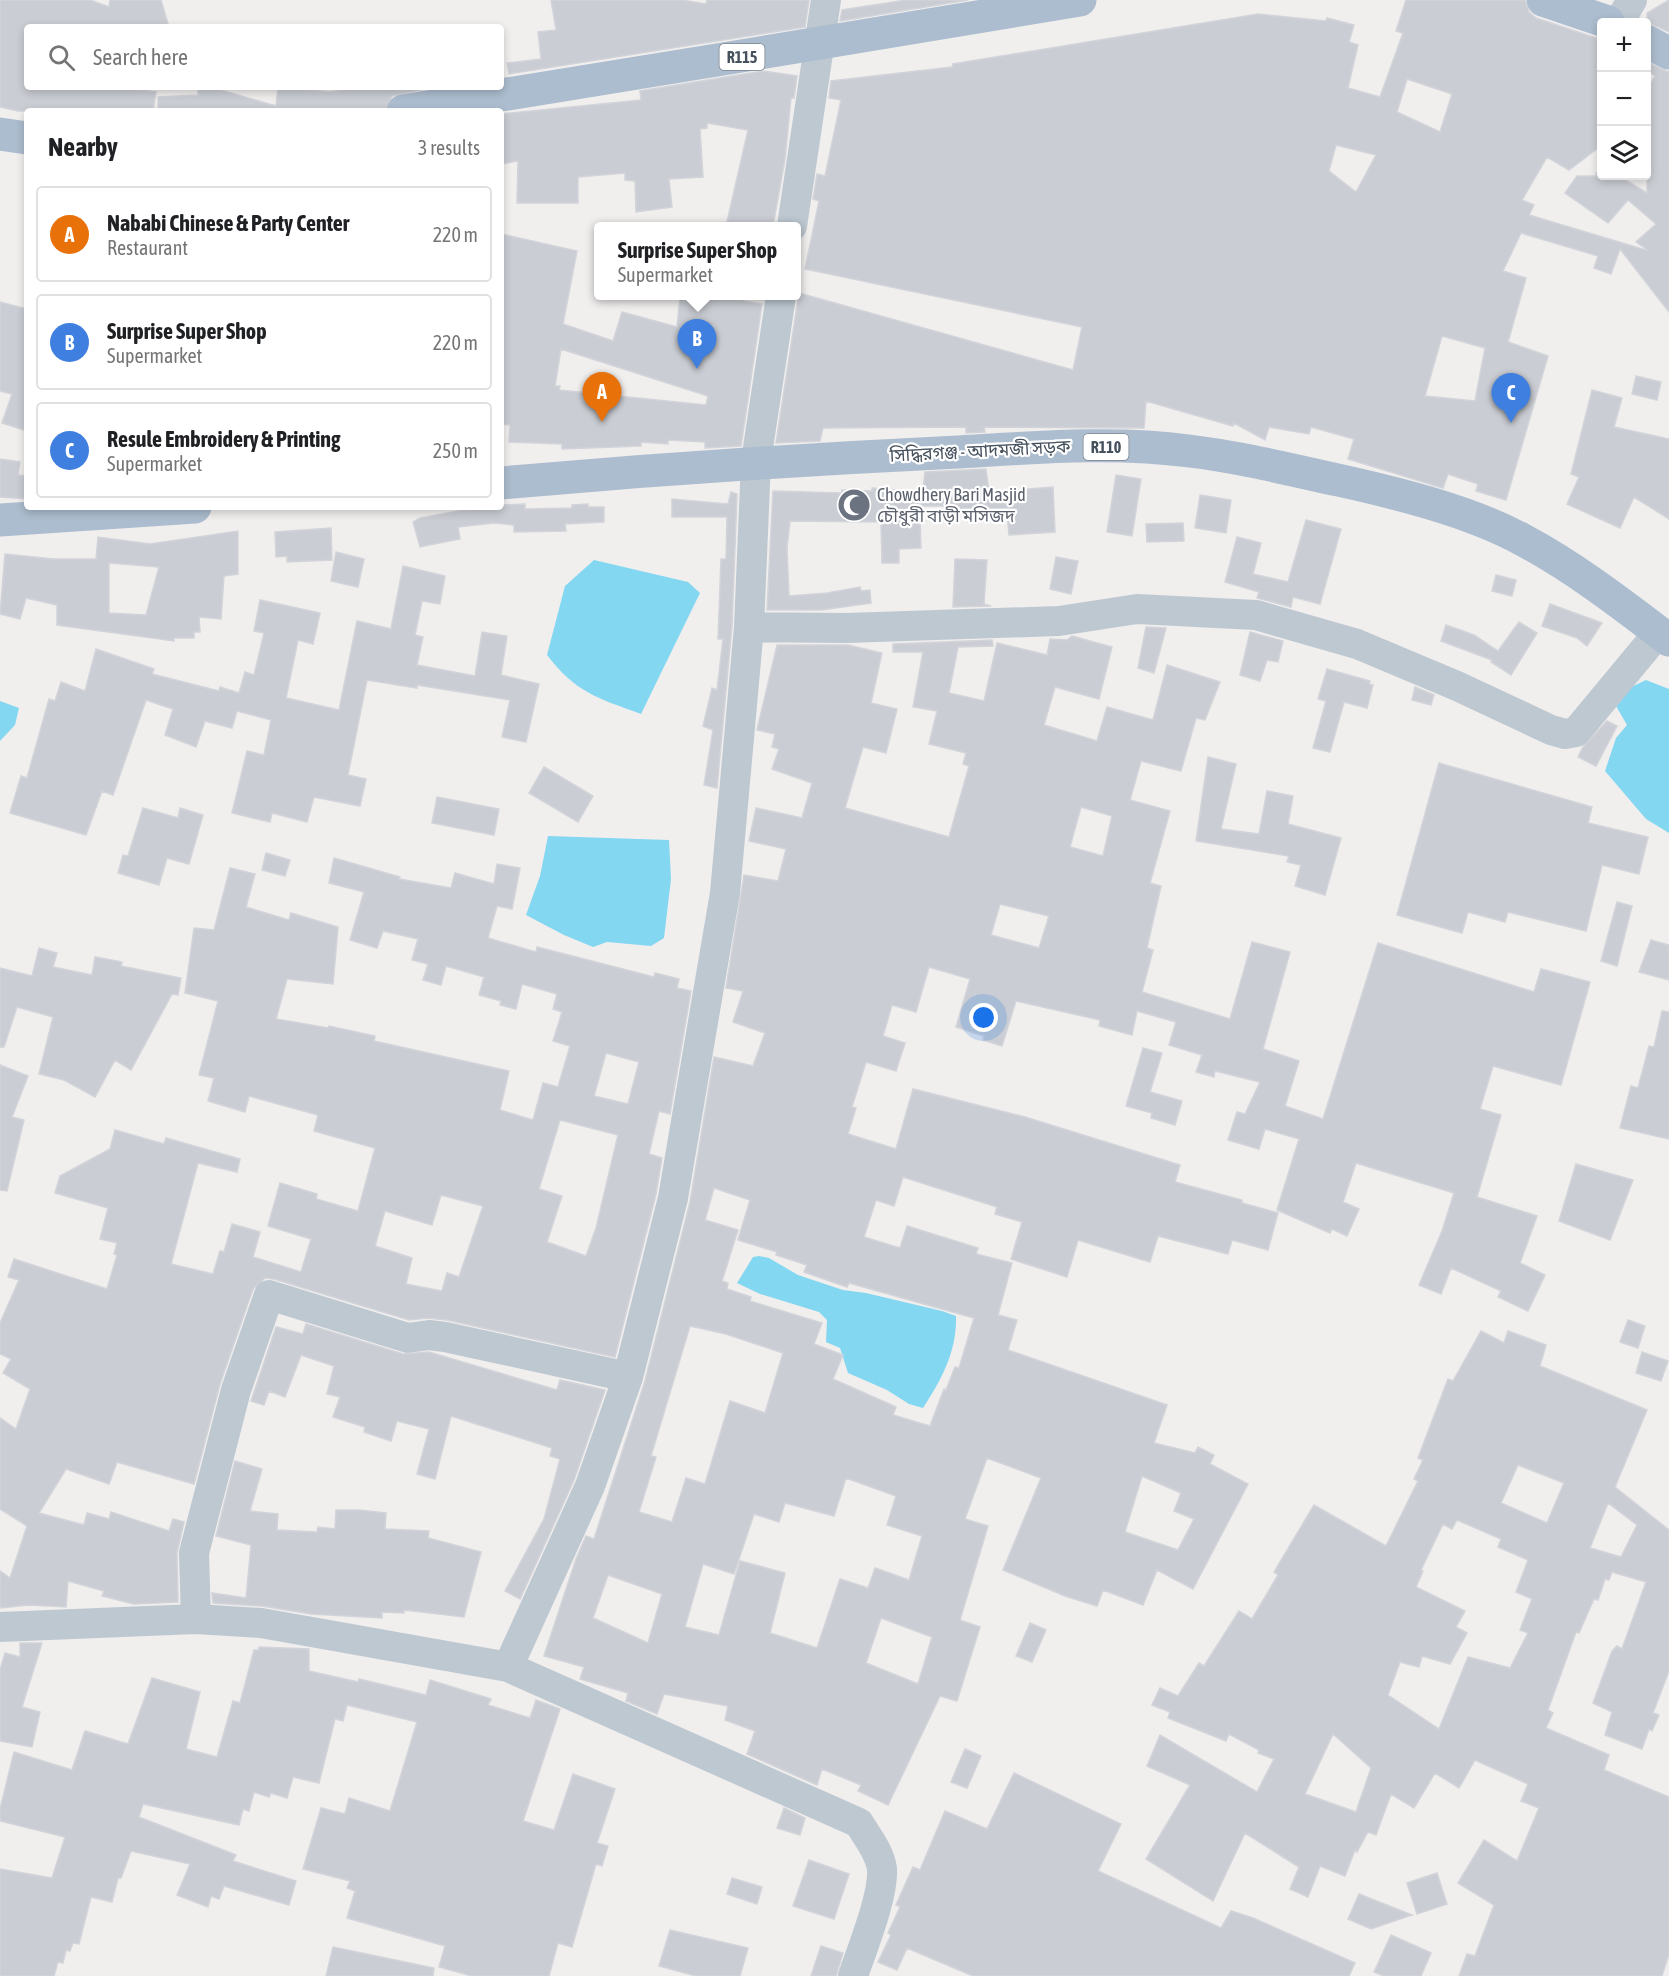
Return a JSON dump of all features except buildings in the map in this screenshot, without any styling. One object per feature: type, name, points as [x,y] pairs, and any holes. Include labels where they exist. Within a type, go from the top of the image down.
[{"type":"main road","name":"R115","points":[[422,108],[820,45],[1080,0]]},
{"type":"main road","points":[[1543,0],[1597,18]]},
{"type":"main road","points":[[1651,43],[1669,53]]},
{"type":"main road","points":[[0,134],[24,138]]},
{"type":"main road","name":"সিদ্ধিরগঞ্জ - আদমজী সড়ক","points":[[504,483],[756,461],[1071,446],[1186,450],[1244,459],[1417,499],[1522,539],[1590,582],[1664,636]]},
{"type":"main road","points":[[0,520],[150,510]]},
{"type":"street","points":[[793,222],[826,0]]},
{"type":"street","points":[[1621,18],[1632,0]]},
{"type":"street","points":[[508,1666],[590,1486],[628,1377],[673,1198],[725,893],[749,627],[756,461],[780,300]]},
{"type":"street","points":[[749,627],[846,628],[1059,621],[1137,609],[1256,615],[1357,644],[1457,686],[1551,730],[1565,734],[1576,732],[1664,636]]},
{"type":"street","points":[[196,1618],[194,1553],[236,1390],[268,1295],[408,1338],[429,1335],[445,1336],[628,1377]]},
{"type":"street","points":[[0,1627],[196,1618],[261,1623],[508,1666],[859,1823],[878,1853],[882,1868],[881,1884],[853,1976]]},
{"type":"water","points":[[594,560],[688,582],[700,593],[641,714],[589,693],[568,678],[547,655],[565,586]]},
{"type":"water","points":[[1646,680],[1669,689],[1669,833],[1646,819],[1605,771],[1616,738],[1627,725],[1616,706],[1627,689]]},
{"type":"water","points":[[0,701],[19,708],[15,725],[0,741]]},
{"type":"water","points":[[548,836],[669,840],[671,879],[664,938],[651,946],[607,942],[593,947],[526,915],[540,876]]},
{"type":"water","points":[[753,1257],[769,1258],[798,1275],[843,1290],[866,1293],[956,1316],[951,1353],[923,1408],[909,1404],[887,1390],[848,1373],[840,1348],[826,1342],[827,1320],[819,1312],[760,1294],[737,1283]]},
{"type":"place","name":"Surprise Super Shop","points":[[697,369]]},
{"type":"place","name":"Nababi Chinese & Party Center","points":[[602,422]]},
{"type":"place","name":"Resule Embroidery & Printing","points":[[1511,423]]},
{"type":"place","name":"Chowdhery Bari Masjid চৌধুরী বাড়ী মসিজদ","points":[[854,505]]}]
